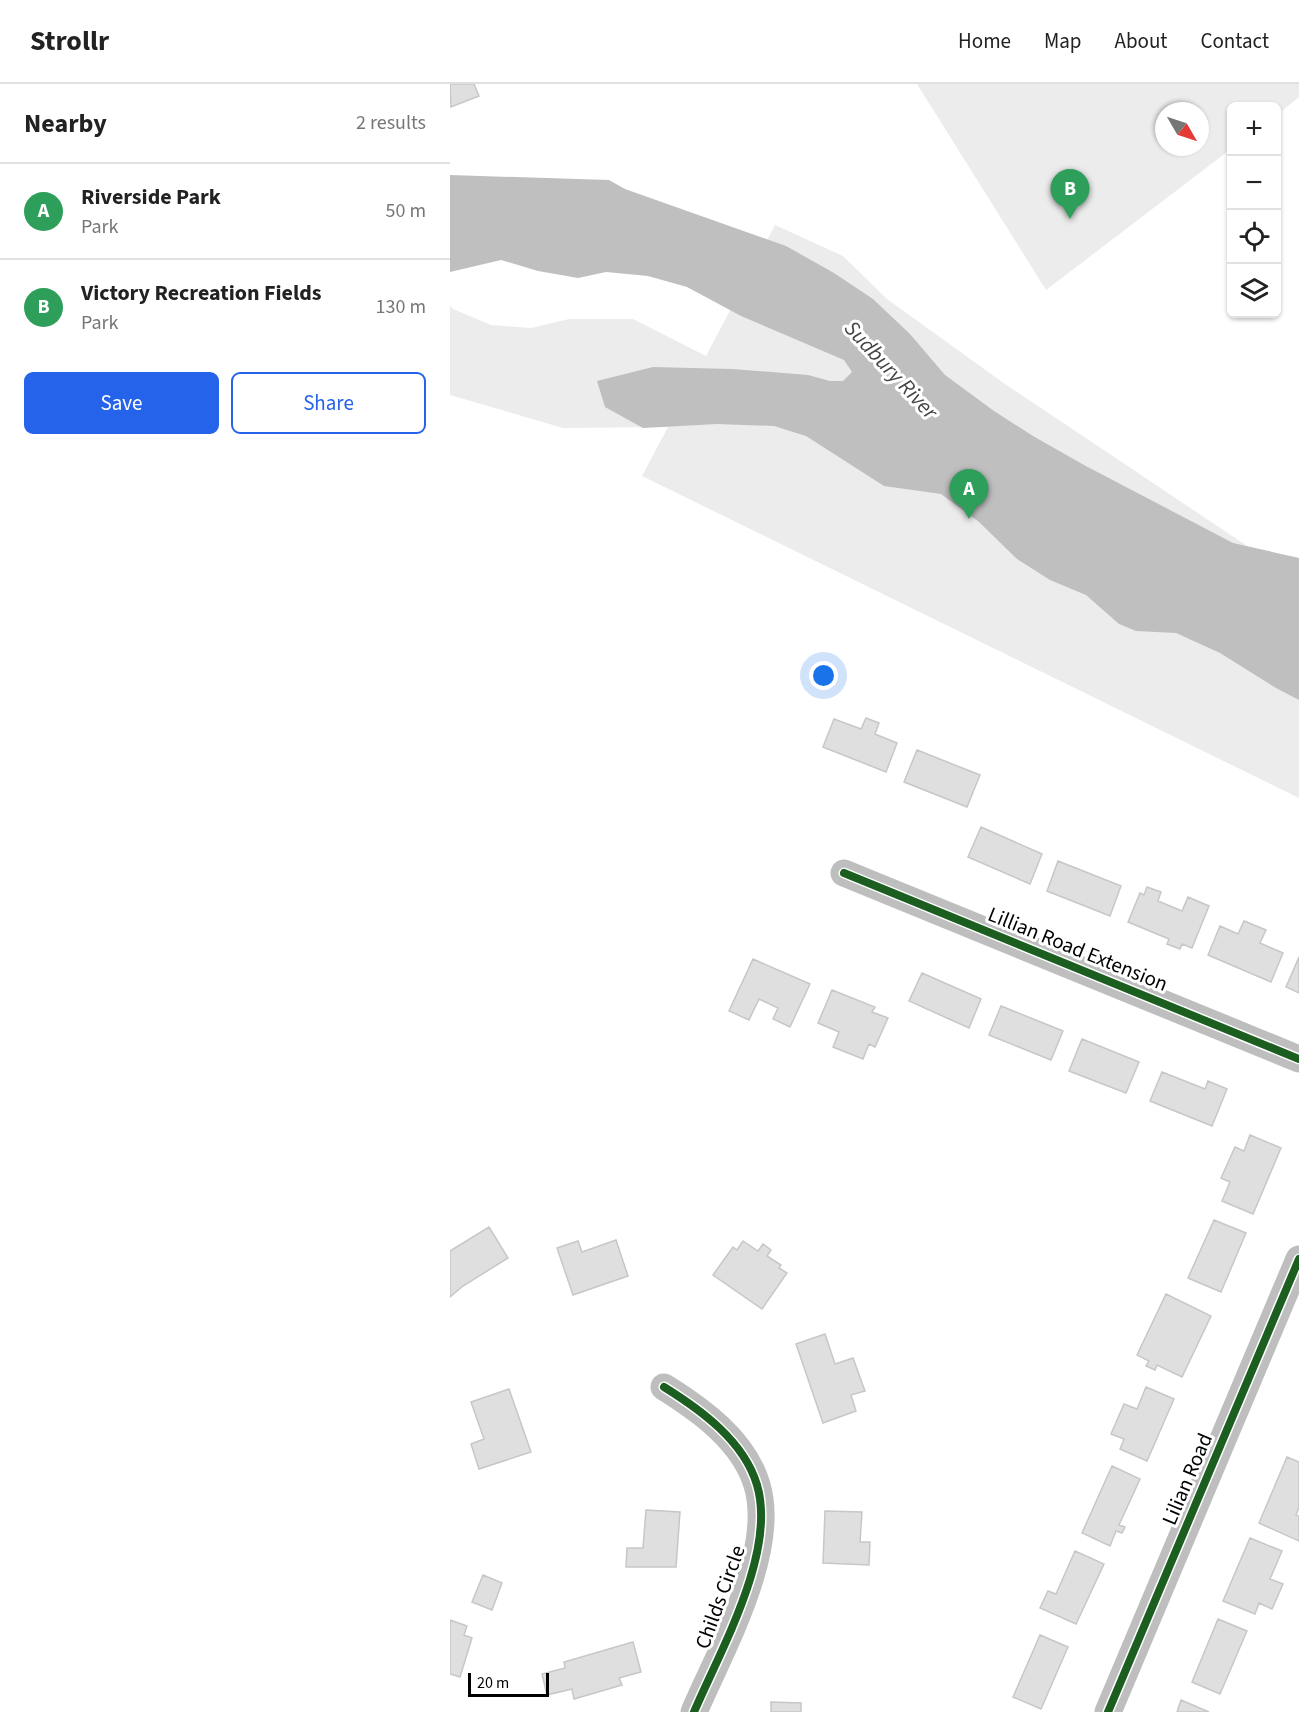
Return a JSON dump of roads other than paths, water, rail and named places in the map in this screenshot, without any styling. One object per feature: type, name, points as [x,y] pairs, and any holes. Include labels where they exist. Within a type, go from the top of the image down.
[{"type":"street","name":"Lillian Road Extension","points":[[844,873],[1299,1059]]},
{"type":"street","name":"Lilian Road","points":[[1108,1712],[1299,1259]]},
{"type":"street","name":"Childs Circle","points":[[664,1387],[705,1415],[726,1435],[744,1459],[757,1485],[761,1514],[759,1547],[750,1579],[694,1712]]},
{"type":"water","name":"Sudbury River","points":[[450,175],[609,180],[625,189],[786,246],[834,273],[873,299],[910,334],[945,375],[1033,436],[1233,543],[1299,558],[1299,700],[1220,653],[1176,633],[1136,631],[1119,624],[1086,595],[1050,580],[1017,559],[979,522],[941,494],[884,486],[806,436],[774,426],[717,424],[643,428],[605,407],[597,381],[653,367],[732,369],[808,375],[830,381],[843,381],[852,372],[844,360],[741,316],[687,287],[648,276],[606,272],[578,278],[538,271],[501,260],[450,272]]},
{"type":"place","name":"Victory Recreation Fields","points":[[1070,219]]},
{"type":"place","name":"Riverside Park","points":[[969,519]]}]
